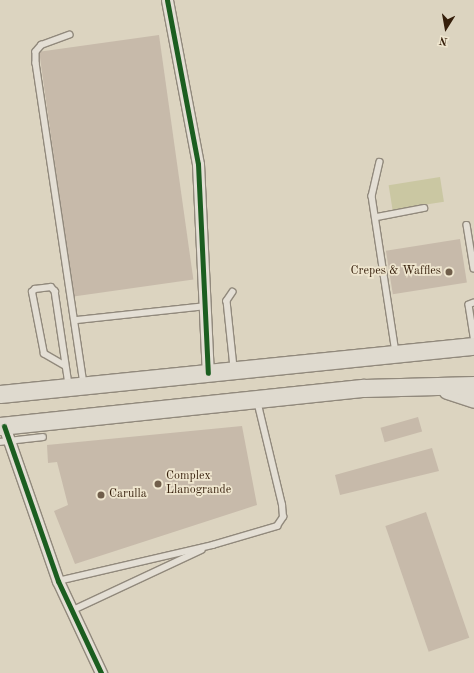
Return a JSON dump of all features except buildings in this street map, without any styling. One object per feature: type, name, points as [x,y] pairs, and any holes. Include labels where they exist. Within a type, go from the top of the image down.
[{"type":"main road","points":[[0,394],[474,347]]},
{"type":"main road","points":[[3,434],[257,399],[364,388],[474,385]]},
{"type":"main road","points":[[432,387],[474,399]]},
{"type":"street","points":[[167,0],[198,164],[206,306],[208,373]]},
{"type":"street","points":[[3,434],[58,581],[101,673]]},
{"type":"lane","points":[[70,35],[42,46],[36,52],[36,63],[77,320],[77,386]]},
{"type":"lane","points":[[380,162],[372,196],[377,217],[397,354]]},
{"type":"lane","points":[[377,217],[424,208]]},
{"type":"lane","points":[[467,225],[474,268]]},
{"type":"lane","points":[[65,366],[44,354],[32,292],[35,289],[51,287],[55,291],[65,366],[77,386]]},
{"type":"lane","points":[[233,292],[227,301],[235,370]]},
{"type":"lane","points":[[474,304],[469,305],[474,338]]},
{"type":"lane","points":[[77,320],[206,306]]},
{"type":"lane","points":[[58,581],[213,545],[276,526],[283,517],[257,399]]},
{"type":"lane","points":[[3,434],[43,437]]},
{"type":"lane","points":[[71,611],[213,545]]},
{"type":"shaded area","points":[[440,177],[444,202],[393,210],[389,185]]},
{"type":"cycle path","points":[[167,0],[198,164],[208,373]]},
{"type":"cycle path","points":[[4,426],[58,581],[101,673]]},
{"type":"place","name":"Crepes & Waffles","points":[[449,272]]},
{"type":"place","name":"Complex Llanogrande","points":[[158,484]]},
{"type":"place","name":"Carulla","points":[[101,495]]}]
